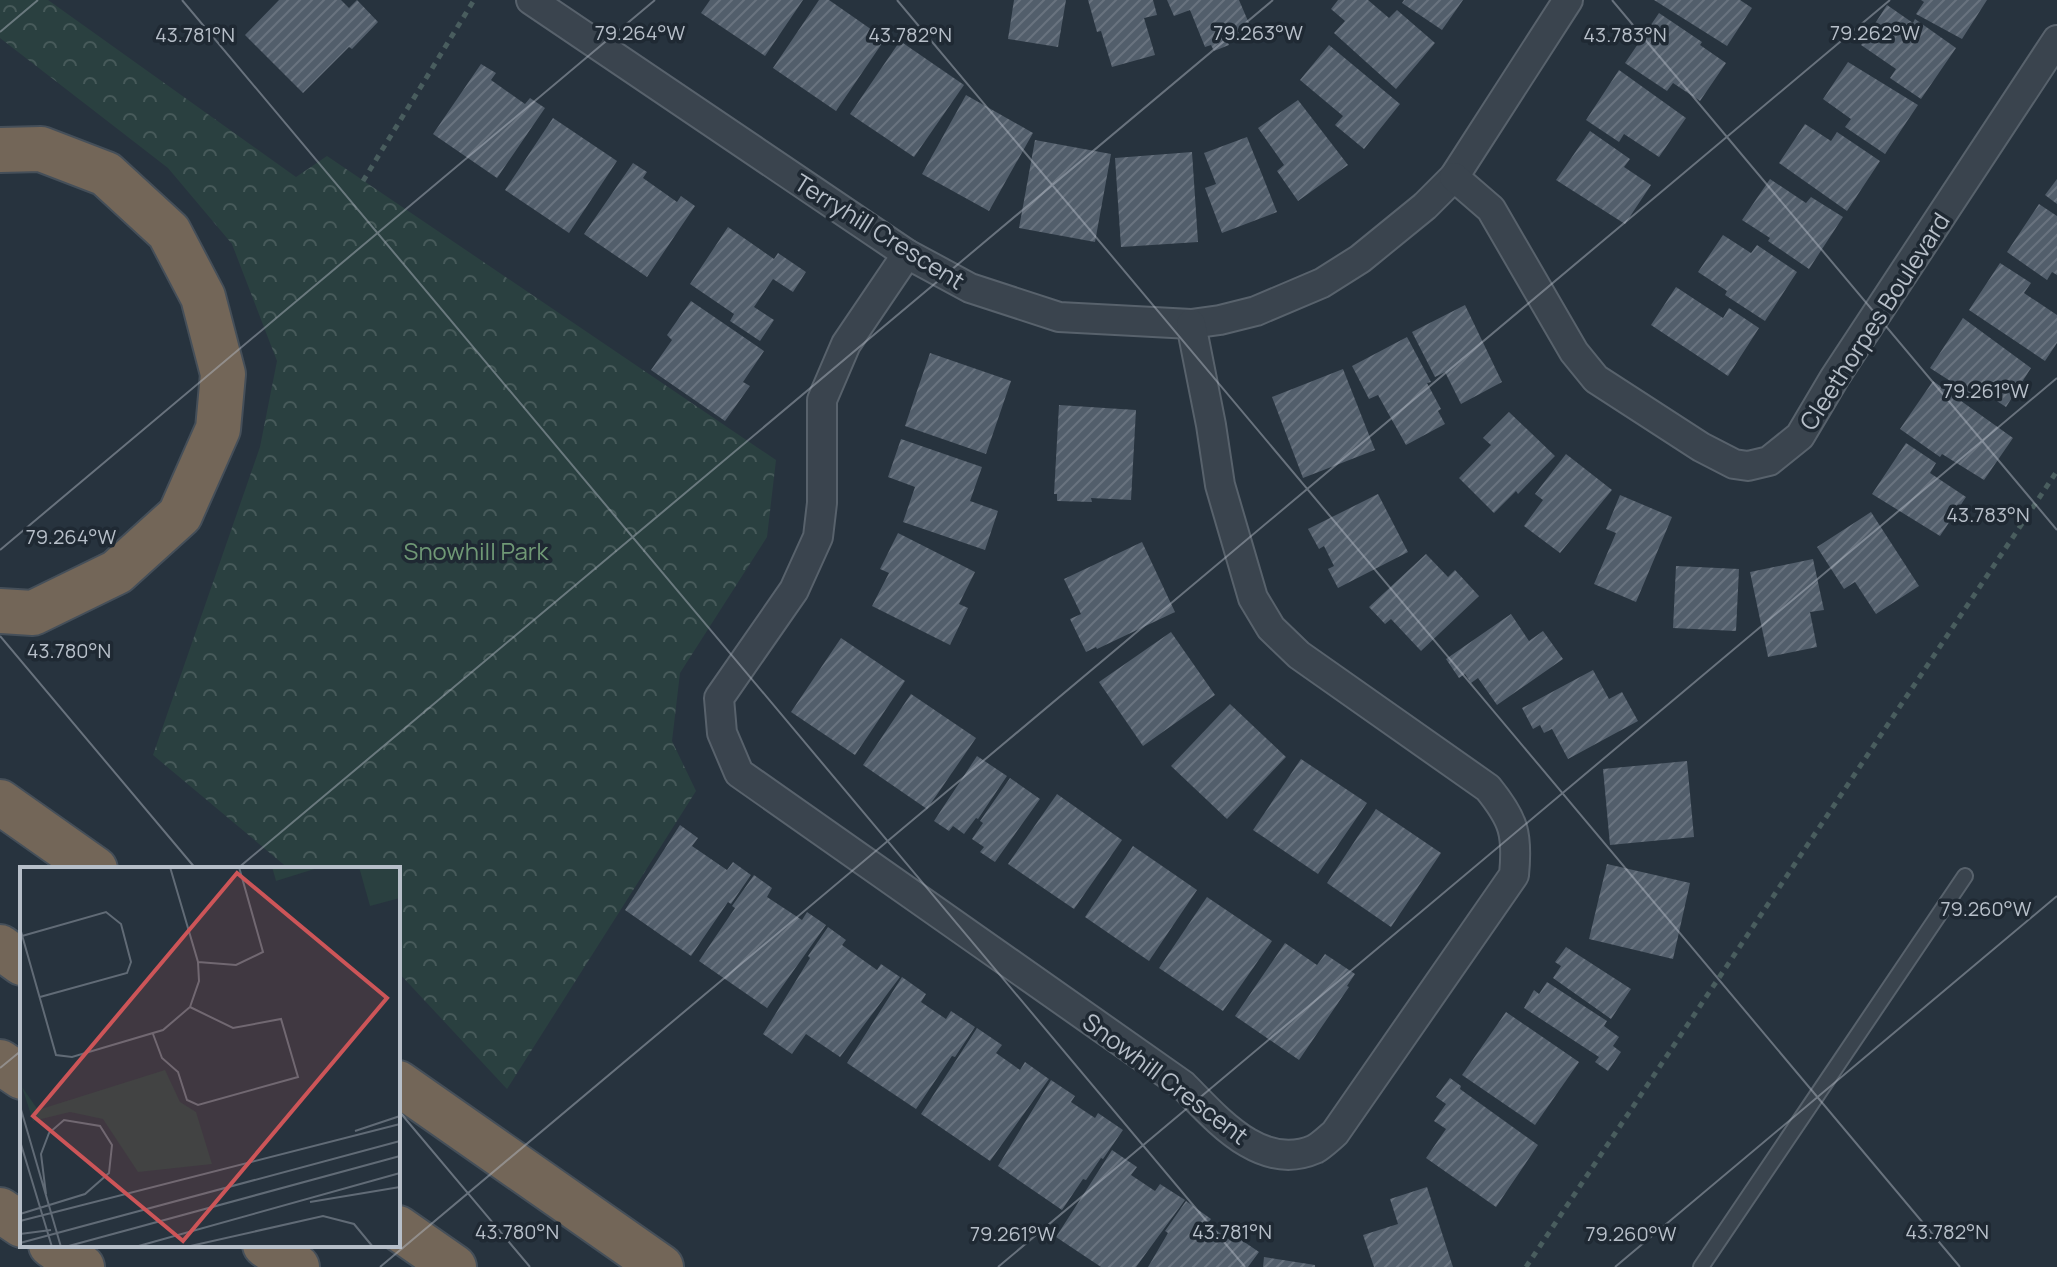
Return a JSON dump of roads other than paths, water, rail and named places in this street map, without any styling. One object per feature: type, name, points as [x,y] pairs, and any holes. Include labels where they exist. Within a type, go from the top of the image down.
[{"type":"highway","points":[[0,150],[41,149],[106,174],[169,232],[203,297],[223,374],[218,429],[180,515],[117,572],[33,613],[0,611]]},
{"type":"highway","points":[[0,802],[92,867]]},
{"type":"highway","points":[[0,947],[20,962]]},
{"type":"highway","points":[[0,1062],[20,1076]]},
{"type":"highway","points":[[400,1084],[661,1267]]},
{"type":"highway","points":[[0,1210],[20,1224]]},
{"type":"highway","points":[[400,1229],[454,1267]]},
{"type":"highway","points":[[54,1247],[82,1267]]},
{"type":"highway","points":[[268,1247],[297,1267]]},
{"type":"street","name":"Terryhill Crescent","points":[[531,0],[907,254],[970,288],[1059,317],[1191,324],[1256,311],[1322,283],[1360,259],[1425,206],[1454,177],[1568,0]]},
{"type":"street","name":"Cleethorpes Boulevard","points":[[1454,177],[1491,209],[1574,352],[1596,379],[1701,447],[1734,464],[1748,466],[1769,461],[1800,436],[1835,377],[2055,47]]},
{"type":"street","name":"Snowhill Crescent","points":[[907,254],[846,344],[822,400],[822,503],[818,537],[794,590],[719,698],[722,733],[739,773],[1183,1085],[1237,1136],[1270,1154],[1294,1153],[1316,1149],[1335,1133],[1514,875],[1515,830],[1504,808],[1488,788],[1299,655],[1271,628],[1253,598],[1223,497],[1191,324]]},
{"type":"lane","points":[[1701,1267],[1965,876]]},
{"type":"park label","name":"Snowhill Park","points":[[476,550]]}]
